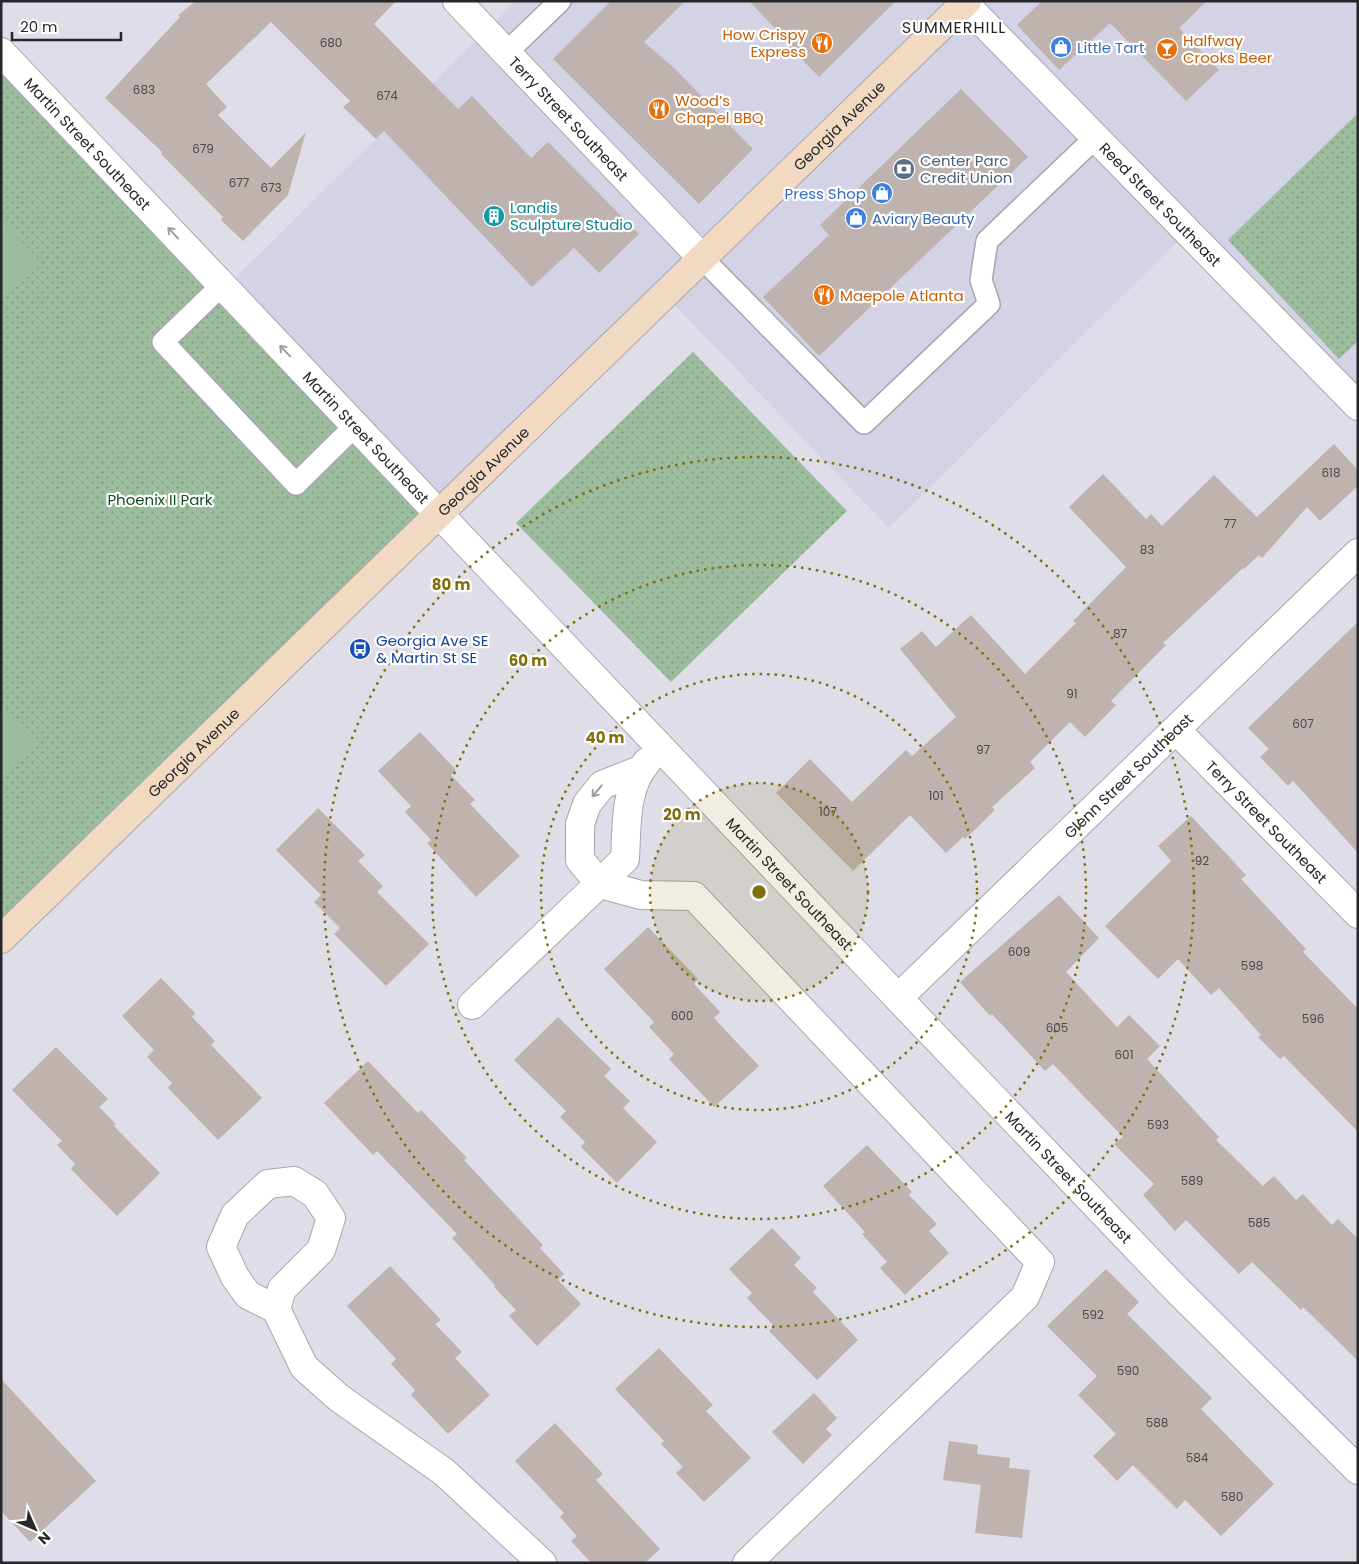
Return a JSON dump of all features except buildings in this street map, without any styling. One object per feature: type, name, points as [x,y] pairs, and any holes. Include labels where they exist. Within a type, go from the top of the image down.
[{"type":"main road","name":"Georgia Avenue","points":[[1,939],[964,2]]},
{"type":"street","name":"Terry Street Southeast","points":[[457,1],[702,258]]},
{"type":"street","name":"Reed Street Southeast","points":[[964,2],[1358,406]]},
{"type":"street","name":"Martin Street Southeast","points":[[1,52],[1175,1288],[1358,1470]]},
{"type":"street","name":"Glenn Street Southeast","points":[[898,998],[1358,553]]},
{"type":"street","name":"Terry Street Southeast","points":[[1176,730],[1358,914]]},
{"type":"street","points":[[472,1005],[625,859],[628,801],[640,770],[660,747]]},
{"type":"street","points":[[640,770],[602,784],[587,804],[580,824],[580,860],[600,884],[641,894],[694,896],[1040,1262],[1025,1297],[747,1563]]},
{"type":"street","points":[[276,1310],[282,1289],[321,1250],[331,1218],[315,1194],[294,1181],[268,1184],[235,1215],[221,1247],[235,1277],[248,1295],[276,1310],[304,1367],[339,1398],[444,1472],[542,1563]]},
{"type":"lane","points":[[506,53],[560,1]]},
{"type":"lane","points":[[702,258],[864,423],[989,304],[981,280],[987,241],[1095,138]]},
{"type":"lane","points":[[222,286],[163,342],[296,484],[355,426]]},
{"type":"shaded area","points":[[516,1],[1358,1],[1358,412],[1187,232],[889,528],[665,295],[439,514],[230,283]]},
{"type":"green space","name":"Phoenix II Park","points":[[1,47],[438,507],[1,923]]},
{"type":"green space","points":[[1358,113],[1358,341],[1339,359],[1228,240]]},
{"type":"green space","points":[[1,220],[42,263],[1,302]]},
{"type":"green space","points":[[693,352],[847,511],[671,682],[516,523]]},
{"type":"green space","points":[[1,710],[35,744],[1,777]]},
{"type":"place","name":"How Crispy Express","points":[[822,43]]},
{"type":"place","name":"Little Tart","points":[[1061,47]]},
{"type":"place","name":"Halfway Crooks Beer","points":[[1167,49]]},
{"type":"place","name":"Wood’s Chapel BBQ","points":[[659,109]]},
{"type":"place","name":"Center Parc Credit Union","points":[[904,169]]},
{"type":"place","name":"Press Shop","points":[[882,193]]},
{"type":"place","name":"Landis Sculpture Studio","points":[[494,216]]},
{"type":"place","name":"Aviary Beauty","points":[[856,218]]},
{"type":"place","name":"Maepole Atlanta","points":[[824,295]]},
{"type":"place","name":"Georgia Ave SE & Martin St SE","points":[[360,649]]},
{"type":"district","name":"SUMMERHILL","points":[[954,27]]}]
